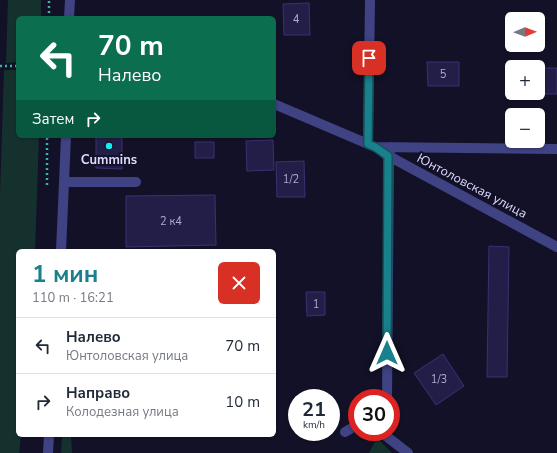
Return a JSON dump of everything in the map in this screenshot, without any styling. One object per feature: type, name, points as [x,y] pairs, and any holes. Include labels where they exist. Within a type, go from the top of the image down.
[{"type":"street","points":[[70,0],[70,16]]},
{"type":"street","points":[[370,0],[371,146]]},
{"type":"street","points":[[276,105],[371,146],[390,152],[557,149]]},
{"type":"street","points":[[61,249],[66,138]]},
{"type":"street","points":[[387,389],[390,152]]},
{"type":"street","name":"Юнтоловская улица","points":[[390,152],[557,247]]},
{"type":"street","points":[[64,182],[136,182]]},
{"type":"street","points":[[48,453],[49,437]]},
{"type":"street","points":[[394,441],[408,453]]},
{"type":"path","points":[[49,0],[49,16]]},
{"type":"path","points":[[0,66],[16,66]]},
{"type":"green space","points":[[8,0],[41,0],[41,16],[16,16],[16,62],[6,63]]},
{"type":"green space","points":[[4,70],[16,70],[16,138],[39,138],[35,249],[16,249],[16,437],[21,437],[19,453],[0,453],[0,195]]},
{"type":"green space","points":[[62,437],[71,437],[72,453],[61,453]]},
{"type":"green space","points":[[375,441],[380,441],[392,453],[369,453]]},
{"type":"building","points":[[309,3],[310,35],[284,35],[283,4]]},
{"type":"building","points":[[427,62],[459,62],[459,86],[428,86]]},
{"type":"building","points":[[545,68],[557,68],[557,94],[545,94]]},
{"type":"building","points":[[96,138],[122,138],[122,169],[96,168]]},
{"type":"building","points":[[273,140],[274,170],[247,171],[246,141]]},
{"type":"building","points":[[195,142],[214,142],[214,158],[195,158]]},
{"type":"building","points":[[304,161],[305,197],[277,197],[276,162]]},
{"type":"building","points":[[215,195],[216,245],[126,247],[126,196]]},
{"type":"building","points":[[489,246],[509,247],[507,377],[487,377]]},
{"type":"building","points":[[306,292],[325,292],[325,315],[307,316]]},
{"type":"building","points":[[443,354],[464,386],[436,405],[414,373]]},
{"type":"place","name":"Cummins","points":[[109,146]]},
{"type":"route","points":[[369,58],[368,144],[388,156],[387,353]]}]
